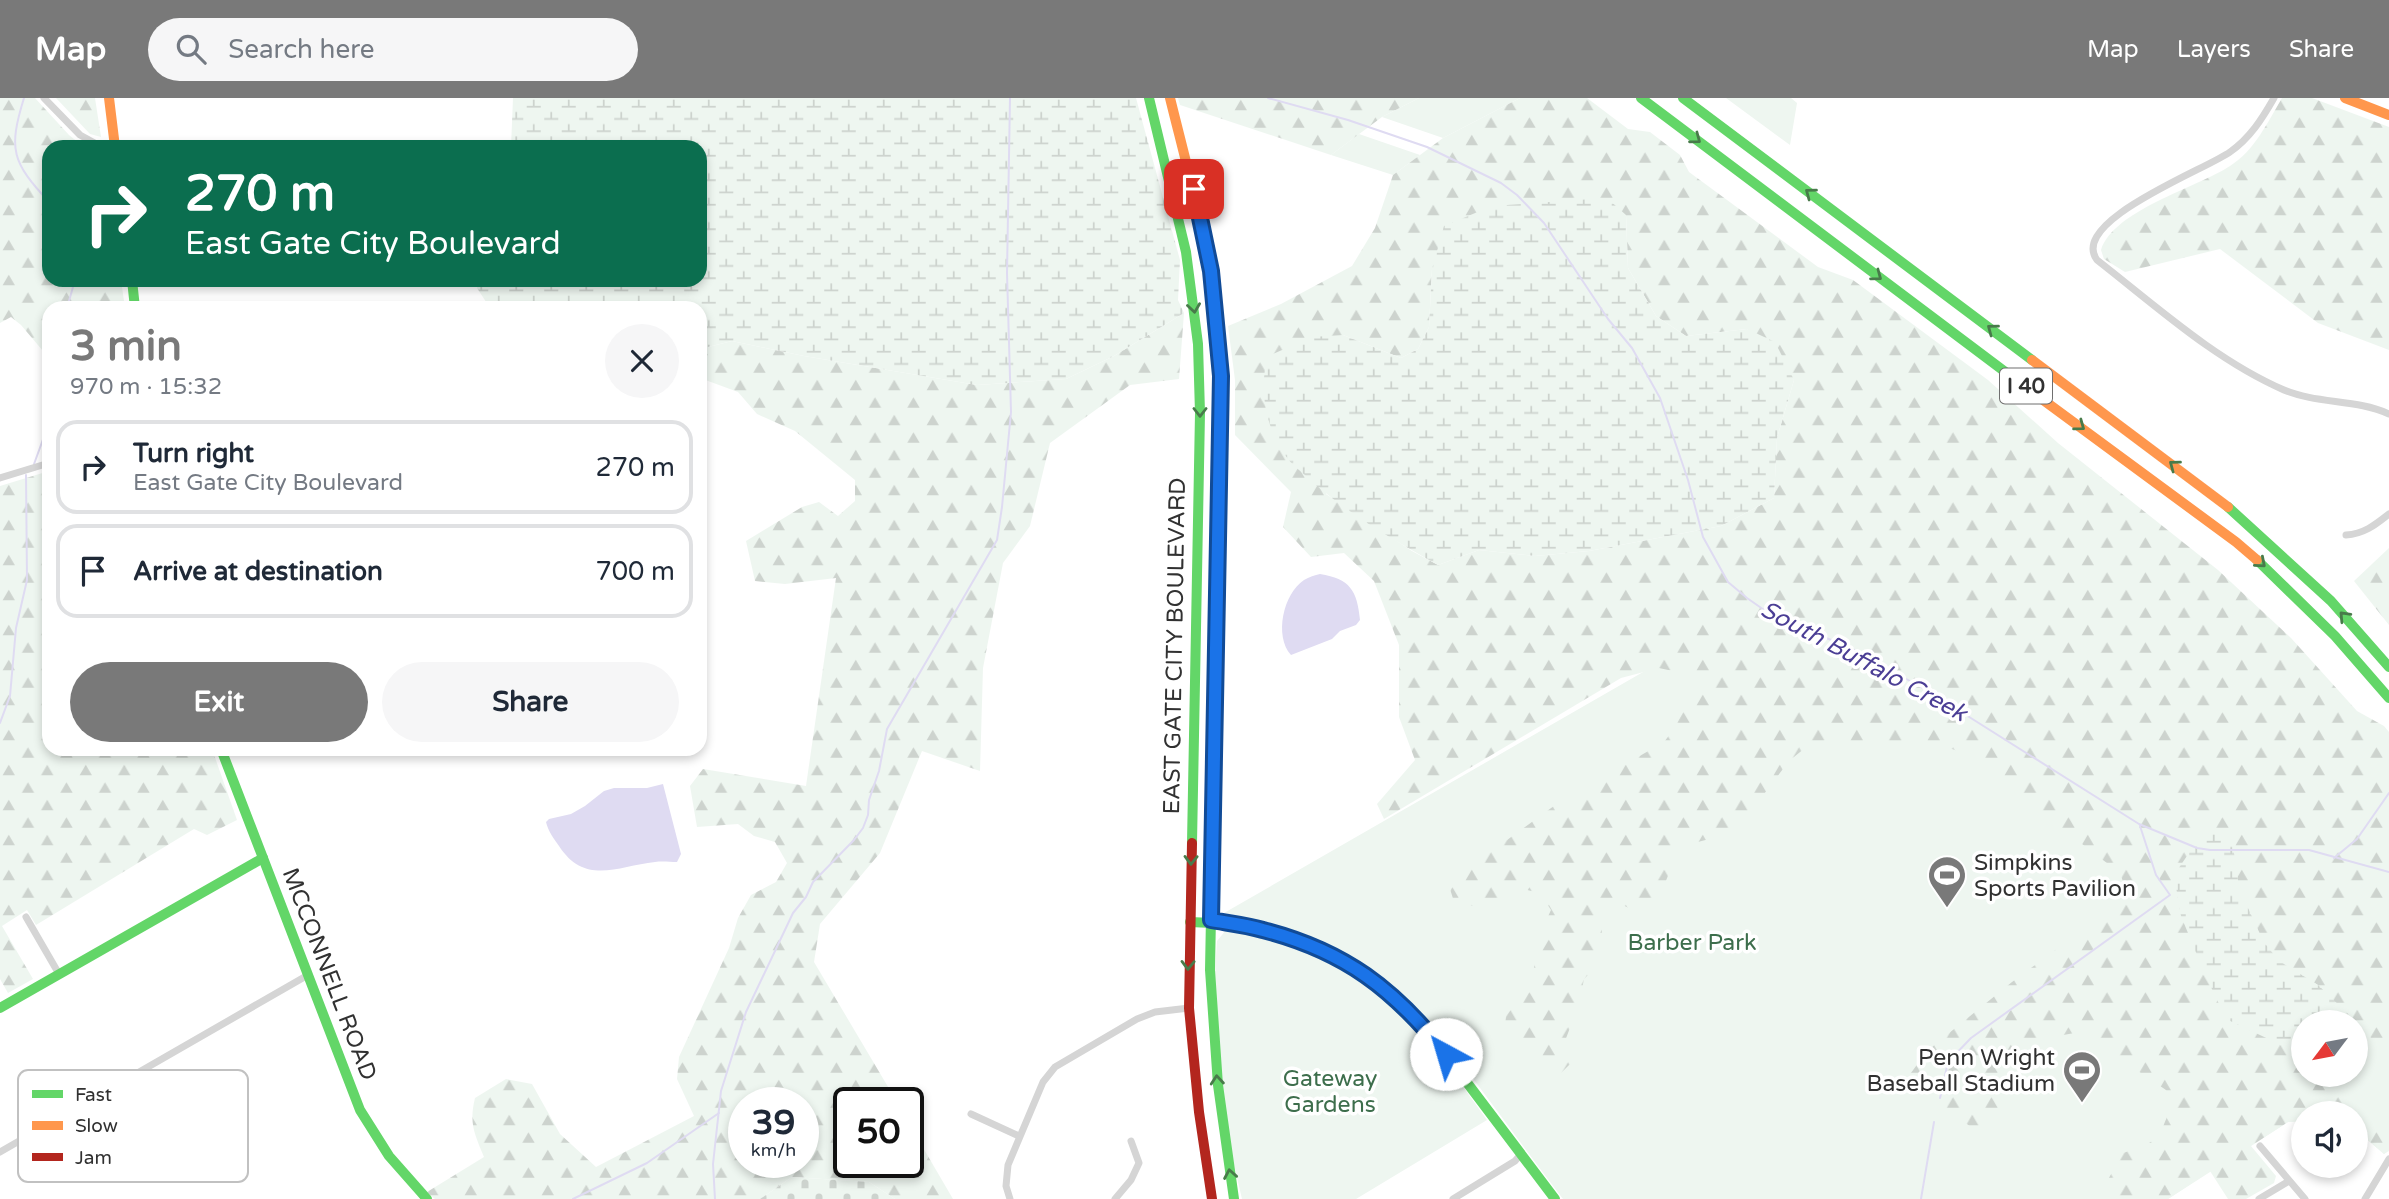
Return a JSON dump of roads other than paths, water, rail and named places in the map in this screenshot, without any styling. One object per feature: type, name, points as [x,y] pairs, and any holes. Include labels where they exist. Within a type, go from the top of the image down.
[{"type":"main road","points":[[109,98],[114,140]]},
{"type":"main road","name":"EAST GATE CITY BOULEVARD","points":[[1149,98],[1175,203],[1189,274],[1198,344],[1200,412],[1189,1020],[1212,1199]]},
{"type":"main road","name":"I 40","points":[[1641,98],[2236,542],[2308,609],[2389,698]]},
{"type":"main road","name":"I 40","points":[[1683,98],[2241,517],[2330,601],[2389,667]]},
{"type":"main road","points":[[2345,98],[2389,113]]},
{"type":"main road","name":"EAST GATE CITY BOULEVARD","points":[[1170,100],[1194,189],[1211,271],[1221,376],[1211,920],[1212,1032],[1225,1148],[1234,1199]]},
{"type":"main road","points":[[1189,274],[1211,271]]},
{"type":"main road","name":"MCCONNELL ROAD","points":[[224,756],[352,1091],[368,1125],[401,1171],[427,1199]]},
{"type":"main road","points":[[0,1008],[263,858]]},
{"type":"main road","points":[[1190,922],[1211,920],[1262,929],[1310,945],[1357,970],[1387,990],[1419,1020],[1555,1199]]},
{"type":"main road","points":[[1189,1020],[1196,1037],[1202,1097],[1210,1137],[1220,1149],[1225,1148]]},
{"type":"street","points":[[44,98],[80,135],[89,140]]},
{"type":"street","points":[[2274,98],[2256,128],[2231,152],[2140,199],[2115,218],[2093,244],[2093,254],[2099,262],[2211,347],[2264,380],[2287,391],[2389,414]]},
{"type":"street","points":[[0,478],[42,465]]},
{"type":"street","points":[[2346,535],[2358,535],[2389,514]]},
{"type":"street","points":[[26,917],[59,974]]},
{"type":"street","points":[[143,1070],[308,975]]},
{"type":"street","points":[[1010,1199],[1006,1186],[1008,1165],[1044,1082],[1055,1068],[1137,1019],[1154,1012],[1189,1008]]},
{"type":"street","points":[[971,1114],[1019,1136]]},
{"type":"street","points":[[1115,1199],[1131,1180],[1139,1163],[1131,1141]]},
{"type":"street","points":[[0,1152],[18,1142]]},
{"type":"street","points":[[2260,1146],[2305,1199]]},
{"type":"street","points":[[1453,1199],[1515,1161],[1521,1154]]},
{"type":"street","points":[[2364,1199],[2389,1159]]},
{"type":"street","points":[[2259,1199],[2289,1181]]},
{"type":"waterway","points":[[24,98],[16,131],[17,154],[27,176],[42,194]]},
{"type":"waterway","points":[[715,1199],[713,1164],[721,1091],[746,1012],[793,913],[806,897],[813,882],[863,828],[879,771],[887,729],[997,540],[1011,412],[1007,273],[1010,98]]},
{"type":"waterway","name":"South Buffalo Creek","points":[[1268,98],[1348,120],[1427,147],[1501,183],[1517,195],[1544,223],[1608,319],[1632,348],[1660,398],[1688,480],[1703,537],[1728,582],[1767,612],[1854,650],[1928,691],[2139,824],[2197,848],[2309,850],[2389,872]]},
{"type":"waterway","points":[[69,301],[73,287]]},
{"type":"waterway","points":[[34,464],[42,442]]},
{"type":"waterway","points":[[0,723],[10,696],[16,628],[27,580],[26,475]]},
{"type":"waterway","points":[[2334,858],[2357,839],[2389,793]]},
{"type":"waterway","points":[[1940,1098],[1948,1062],[1971,1038],[2170,895],[2156,875],[2140,826]]},
{"type":"waterway","points":[[573,1199],[647,1163],[719,1113]]},
{"type":"waterway","points":[[1921,1199],[1934,1122]]},
{"type":"place","name":"Simpkins Sports Pavilion","points":[[1947,909]]},
{"type":"place","name":"Penn Wright Baseball Stadium","points":[[2082,1104]]},
{"type":"park label","name":"Barber Park","points":[[1692,942]]},
{"type":"park label","name":"Gateway Gardens","points":[[1330,1091]]}]
